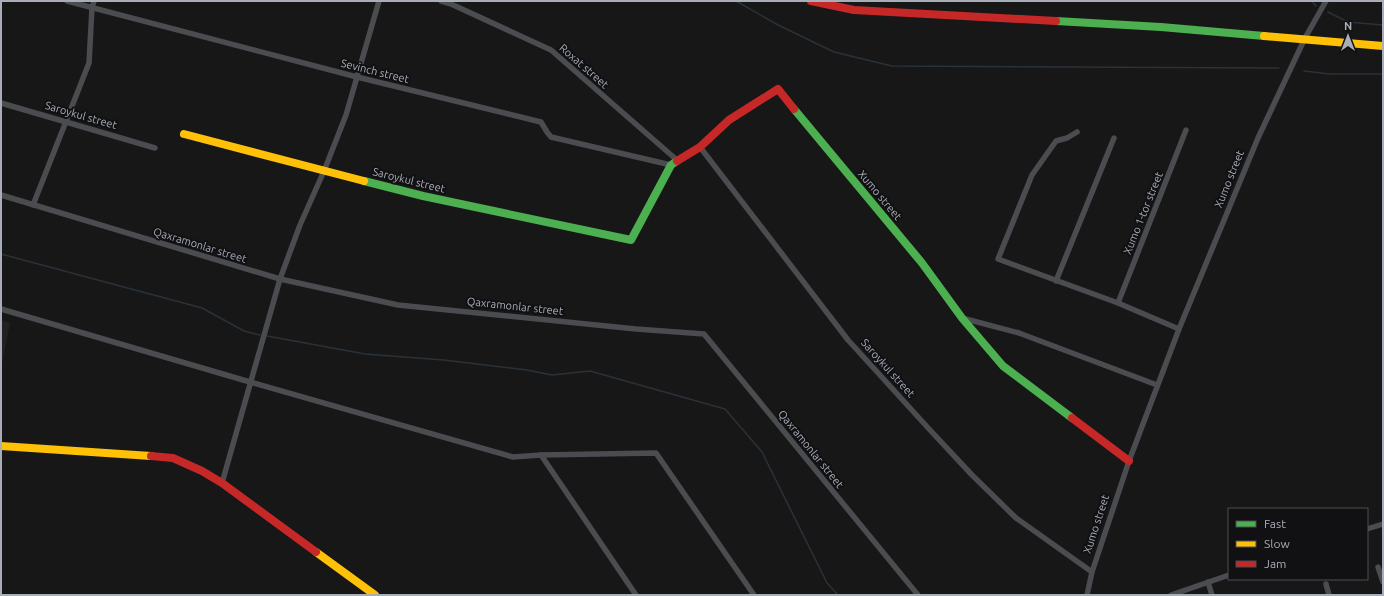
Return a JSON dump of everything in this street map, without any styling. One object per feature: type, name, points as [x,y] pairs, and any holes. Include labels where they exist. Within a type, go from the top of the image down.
[{"type":"main road","points":[[811,1],[831,6],[874,12],[1161,26],[1383,46]]},
{"type":"main road","name":"Xumo street","points":[[700,147],[729,120],[778,89],[922,262],[962,318],[1003,366],[1128,461]]},
{"type":"main road","name":"Saroykul street","points":[[184,134],[423,196],[631,240],[674,163]]},
{"type":"main road","points":[[674,163],[700,147]]},
{"type":"main road","points":[[1,446],[173,458],[202,471],[222,483],[375,595]]},
{"type":"street","name":"Sevinch street","points":[[67,1],[357,77],[541,122],[551,136],[559,139],[674,163]]},
{"type":"street","points":[[33,205],[88,63],[92,8],[94,1]]},
{"type":"street","points":[[222,483],[280,279],[300,225],[346,114],[379,1]]},
{"type":"street","name":"Roxat street","points":[[440,1],[450,4],[551,50],[674,163]]},
{"type":"street","name":"Xumo street","points":[[1087,595],[1092,572],[1128,461],[1179,329],[1258,138],[1305,38],[1325,2]]},
{"type":"street","name":"Saroykul street","points":[[1,103],[155,148]]},
{"type":"street","name":"Xumo 1-tor street","points":[[1118,303],[1186,130]]},
{"type":"street","points":[[1077,132],[1067,138],[1056,141],[1032,175],[998,259],[1118,303],[1179,329]]},
{"type":"street","points":[[1056,281],[1114,138]]},
{"type":"street","name":"Saroykul street","points":[[700,147],[848,340],[935,435],[972,475],[1016,518],[1092,572]]},
{"type":"street","name":"Qaxramonlar street","points":[[1,195],[280,279],[398,305],[636,329],[704,334],[918,595]]},
{"type":"street","points":[[1,309],[513,457],[541,455],[656,453],[754,595]]},
{"type":"street","points":[[962,318],[1019,333],[1157,385]]},
{"type":"street","points":[[541,455],[636,595]]},
{"type":"street","points":[[1368,529],[1383,524]]},
{"type":"street","points":[[1378,567],[1383,582]]},
{"type":"street","points":[[1171,595],[1228,575]]},
{"type":"street","points":[[1208,582],[1212,595]]},
{"type":"street","points":[[1326,584],[1329,595]]},
{"type":"shaded area","points":[[1,320],[10,323],[1,370]]},
{"type":"waterway","points":[[736,1],[778,25],[834,52],[892,66],[1279,68]]},
{"type":"waterway","points":[[1312,1],[1316,6]]},
{"type":"waterway","points":[[1328,12],[1348,22],[1383,25]]},
{"type":"waterway","points":[[1304,71],[1330,74],[1383,74]]},
{"type":"waterway","points":[[1,254],[202,308],[244,331],[260,335]]},
{"type":"waterway","points":[[267,336],[365,354],[444,360],[527,370],[552,375],[590,371],[725,409],[762,452],[827,583],[838,595]]},
{"type":"traffic: fast","points":[[1056,21],[1161,27],[1264,36]]},
{"type":"traffic: fast","points":[[794,109],[922,263],[962,318],[1003,366],[1072,418]]},
{"type":"traffic: fast","points":[[364,181],[423,196],[631,240],[671,165],[677,161]]},
{"type":"traffic: slow","points":[[1264,36],[1383,46]]},
{"type":"traffic: slow","points":[[184,134],[364,181]]},
{"type":"traffic: slow","points":[[1,446],[151,456]]},
{"type":"traffic: slow","points":[[316,552],[375,595]]},
{"type":"traffic: jam","points":[[811,1],[854,10],[1056,21]]},
{"type":"traffic: jam","points":[[677,161],[700,147],[729,120],[778,89],[794,109]]},
{"type":"traffic: jam","points":[[1072,418],[1129,461]]},
{"type":"traffic: jam","points":[[151,456],[173,458],[202,471],[222,483],[316,552]]}]
